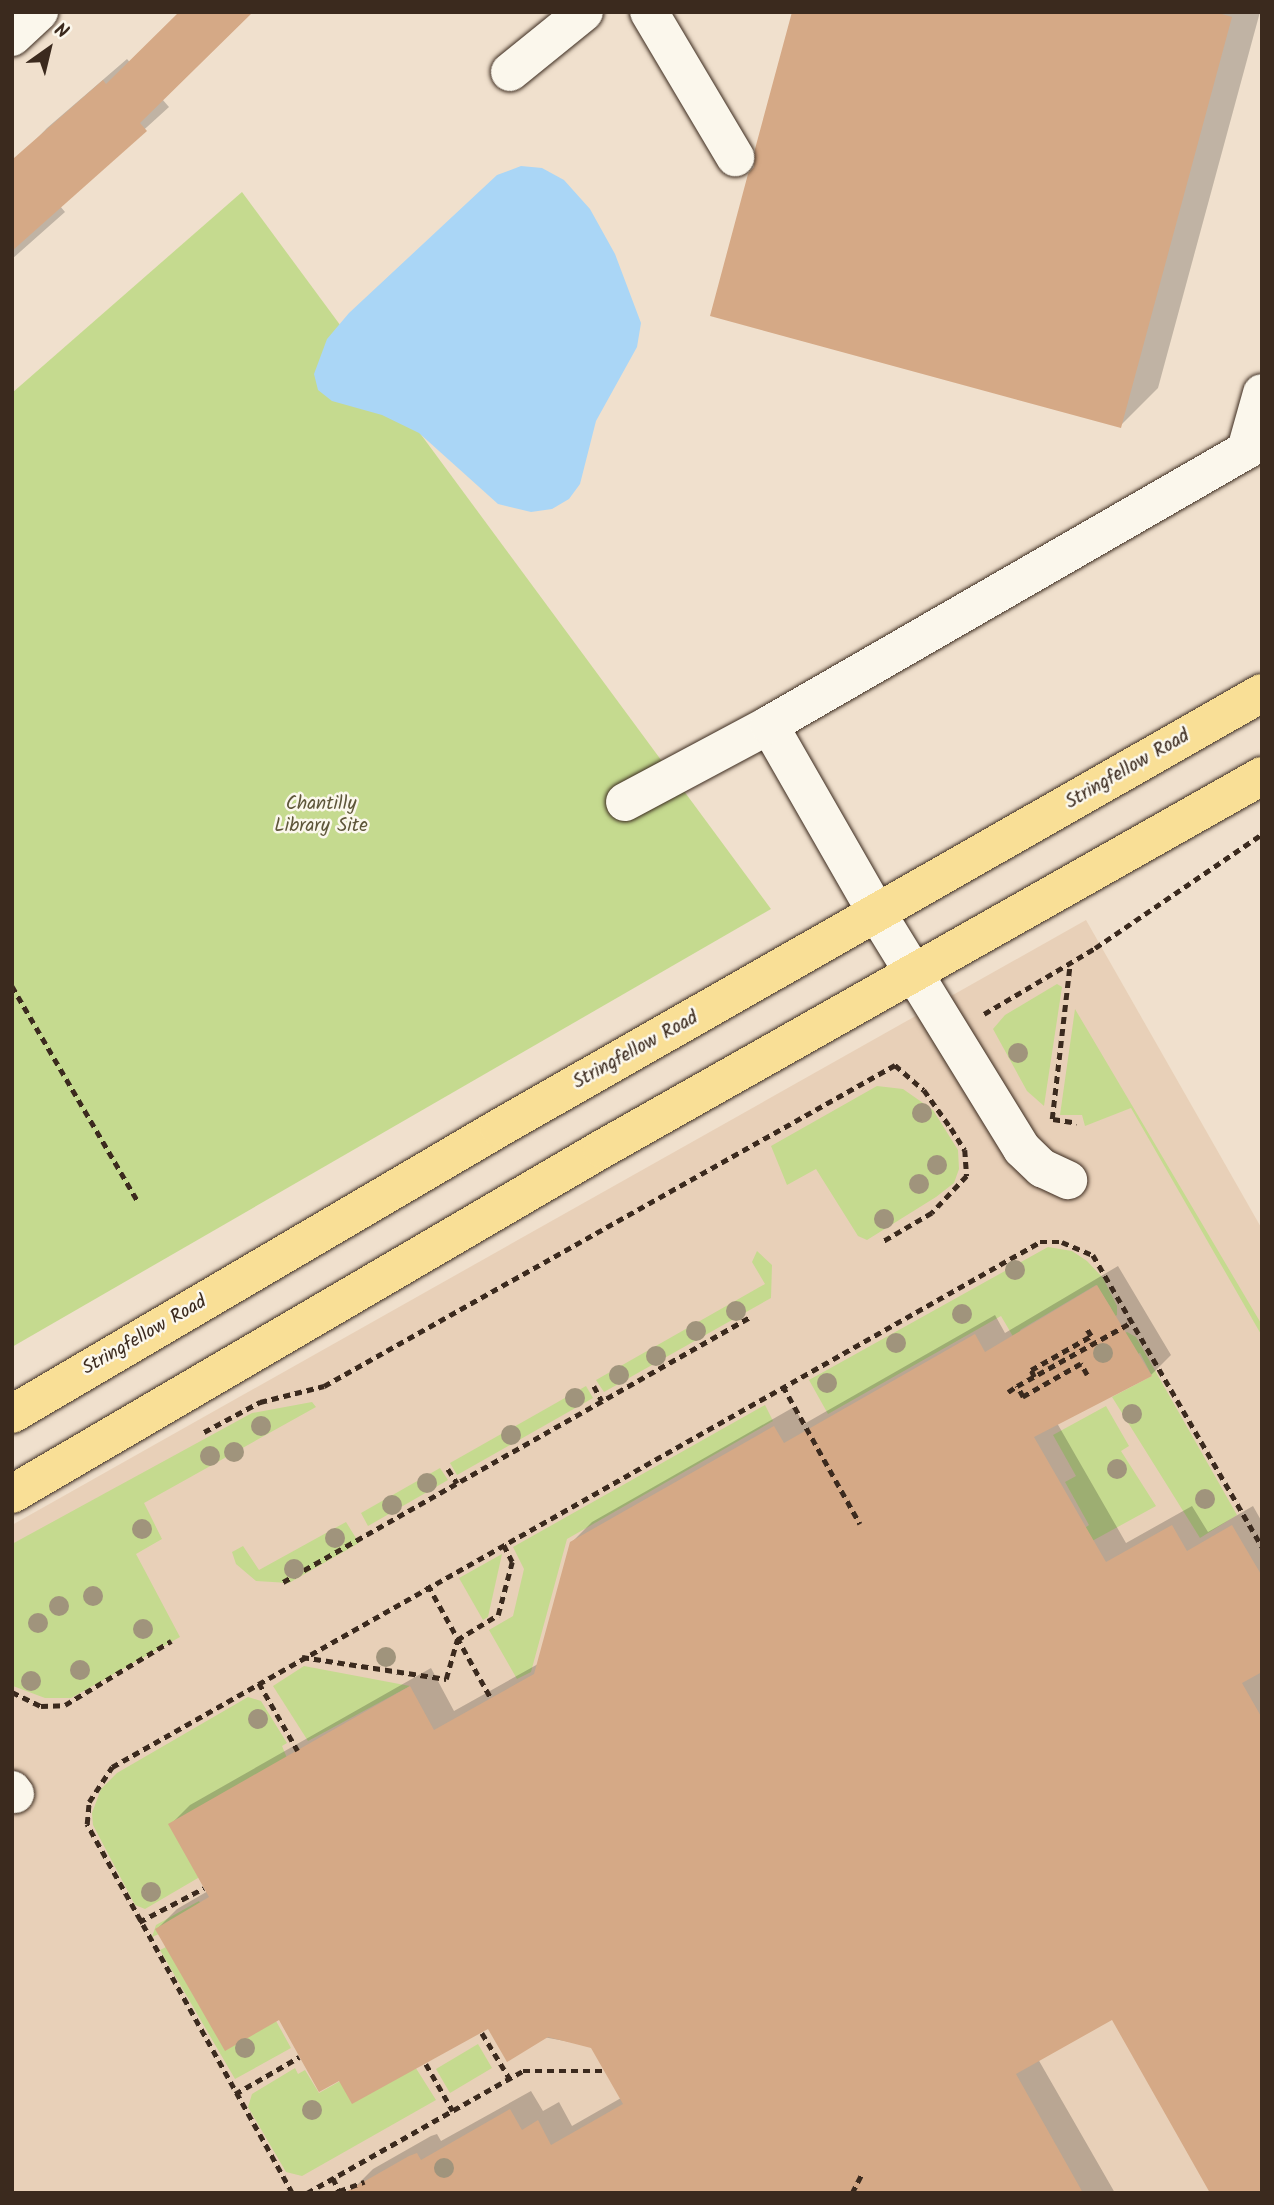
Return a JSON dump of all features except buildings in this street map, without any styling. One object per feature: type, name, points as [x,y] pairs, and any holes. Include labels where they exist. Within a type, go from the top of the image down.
[{"type":"main road","name":"Stringfellow Road","points":[[12,1414],[499,1128],[878,915],[1262,693]]},
{"type":"main road","points":[[12,1494],[602,1149],[916,975],[1262,776]]},
{"type":"street","points":[[12,37],[39,12]]},
{"type":"street","points":[[510,72],[584,12]]},
{"type":"street","points":[[649,12],[735,157]]},
{"type":"street","points":[[625,802],[769,725],[1254,445],[1262,393]]},
{"type":"street","points":[[769,725],[878,915],[1022,1149],[1042,1168],[1068,1180]]},
{"type":"path","points":[[986,1027],[980,1016],[1070,964],[1262,834]]},
{"type":"path","points":[[1052,1119],[1070,964]]},
{"type":"path","points":[[12,986],[139,1203]]},
{"type":"path","points":[[201,1433],[260,1402],[324,1387],[895,1065],[924,1090],[951,1128],[965,1150],[967,1176],[932,1213],[884,1241]]},
{"type":"path","points":[[1045,1112],[1052,1119],[1077,1123]]},
{"type":"path","points":[[292,2193],[139,1923],[87,1824],[89,1802],[98,1783],[112,1767],[302,1657],[1040,1242],[1062,1242],[1093,1255],[1262,1547]]},
{"type":"path","points":[[284,1582],[750,1317]]},
{"type":"path","points":[[1007,1392],[1132,1322]]},
{"type":"path","points":[[1034,1377],[1031,1370],[1091,1336],[1086,1328]]},
{"type":"path","points":[[1017,1386],[1023,1397],[1081,1364],[1087,1375]]},
{"type":"path","points":[[594,1386],[602,1401]]},
{"type":"path","points":[[783,1386],[860,1524]]},
{"type":"path","points":[[448,1469],[457,1483]]},
{"type":"path","points":[[302,1657],[446,1679],[457,1640],[498,1615],[512,1562],[503,1544]]},
{"type":"path","points":[[428,1586],[491,1698]]},
{"type":"path","points":[[12,1692],[41,1706],[65,1705],[171,1641]]},
{"type":"path","points":[[259,1683],[298,1751]]},
{"type":"path","points":[[139,1923],[204,1888]]},
{"type":"path","points":[[482,2033],[510,2079]]},
{"type":"path","points":[[235,2094],[299,2056]]},
{"type":"path","points":[[426,2064],[453,2110]]},
{"type":"path","points":[[307,2193],[523,2071],[604,2071]]},
{"type":"path","points":[[852,2193],[862,2173]]},
{"type":"path","points":[[333,2178],[340,2191],[364,2182]]},
{"type":"shaded area","points":[[1086,920],[1262,1229],[1262,2193],[12,2193],[12,1525]]},
{"type":"green space","name":"Chantilly Library Site","points":[[242,192],[771,909],[12,1347],[12,393]]},
{"type":"green space","points":[[1057,984],[1062,987],[1044,1106],[1027,1091],[993,1029],[1005,1015]]},
{"type":"green space","points":[[1075,1009],[1262,1325],[1262,1336],[1131,1108],[1085,1126],[1082,1115],[1060,1115]]},
{"type":"green space","points":[[877,1086],[903,1089],[933,1110],[958,1150],[959,1169],[954,1183],[936,1197],[867,1240],[858,1236],[816,1169],[787,1185],[771,1146]]},
{"type":"green space","points":[[1048,1247],[1072,1251],[1087,1261],[1103,1278],[1117,1306],[1117,1315],[1094,1330],[1088,1322],[1111,1308],[1096,1285],[1020,1330],[1033,1355],[1025,1357],[1001,1316],[828,1414],[809,1380]]},
{"type":"green space","points":[[757,1251],[772,1265],[771,1298],[604,1392],[596,1380],[765,1284],[752,1262]]},
{"type":"green space","points":[[1127,1332],[1136,1337],[1237,1515],[1200,1538],[1112,1397],[1152,1376],[1140,1353],[1095,1376],[1083,1355]]},
{"type":"green space","points":[[586,1386],[593,1398],[457,1475],[450,1463]]},
{"type":"green space","points":[[312,1402],[316,1407],[144,1503],[162,1539],[136,1554],[180,1637],[71,1698],[45,1698],[13,1686],[12,1544],[252,1413]]},
{"type":"green space","points":[[765,1405],[773,1421],[567,1539],[531,1672],[517,1679],[489,1630],[513,1616],[524,1569],[513,1547]]},
{"type":"green space","points":[[1106,1406],[1129,1446],[1121,1451],[1156,1506],[1083,1546],[1076,1534],[1089,1525],[1065,1482],[1076,1476],[1053,1435]]},
{"type":"green space","points":[[440,1468],[448,1480],[368,1526],[361,1513]]},
{"type":"green space","points":[[346,1522],[359,1543],[289,1583],[256,1581],[236,1564],[232,1552],[243,1546],[259,1570]]},
{"type":"green space","points":[[502,1554],[488,1617],[483,1620],[459,1578]]},
{"type":"green space","points":[[304,1666],[410,1686],[308,1741],[273,1686]]},
{"type":"green space","points":[[248,1697],[261,1701],[287,1743],[282,1746],[287,1758],[198,1878],[145,1909],[135,1905],[93,1825],[92,1813],[101,1789],[117,1773]]},
{"type":"green space","points":[[209,1900],[291,2048],[235,2079],[160,1950],[166,1947],[159,1934],[152,1937],[156,1925],[199,1901],[202,1906]]},
{"type":"green space","points":[[478,2044],[492,2068],[450,2093],[436,2069]]},
{"type":"green space","points":[[402,2046],[436,2100],[302,2176],[286,2172],[248,2107],[252,2094],[295,2068],[298,2074],[305,2070],[319,2093]]},
{"type":"water","points":[[521,166],[542,168],[564,180],[590,209],[615,254],[641,323],[637,347],[596,421],[580,484],[569,499],[552,509],[531,512],[498,504],[419,433],[382,415],[332,401],[318,390],[314,374],[327,339],[349,313],[497,175]]}]
